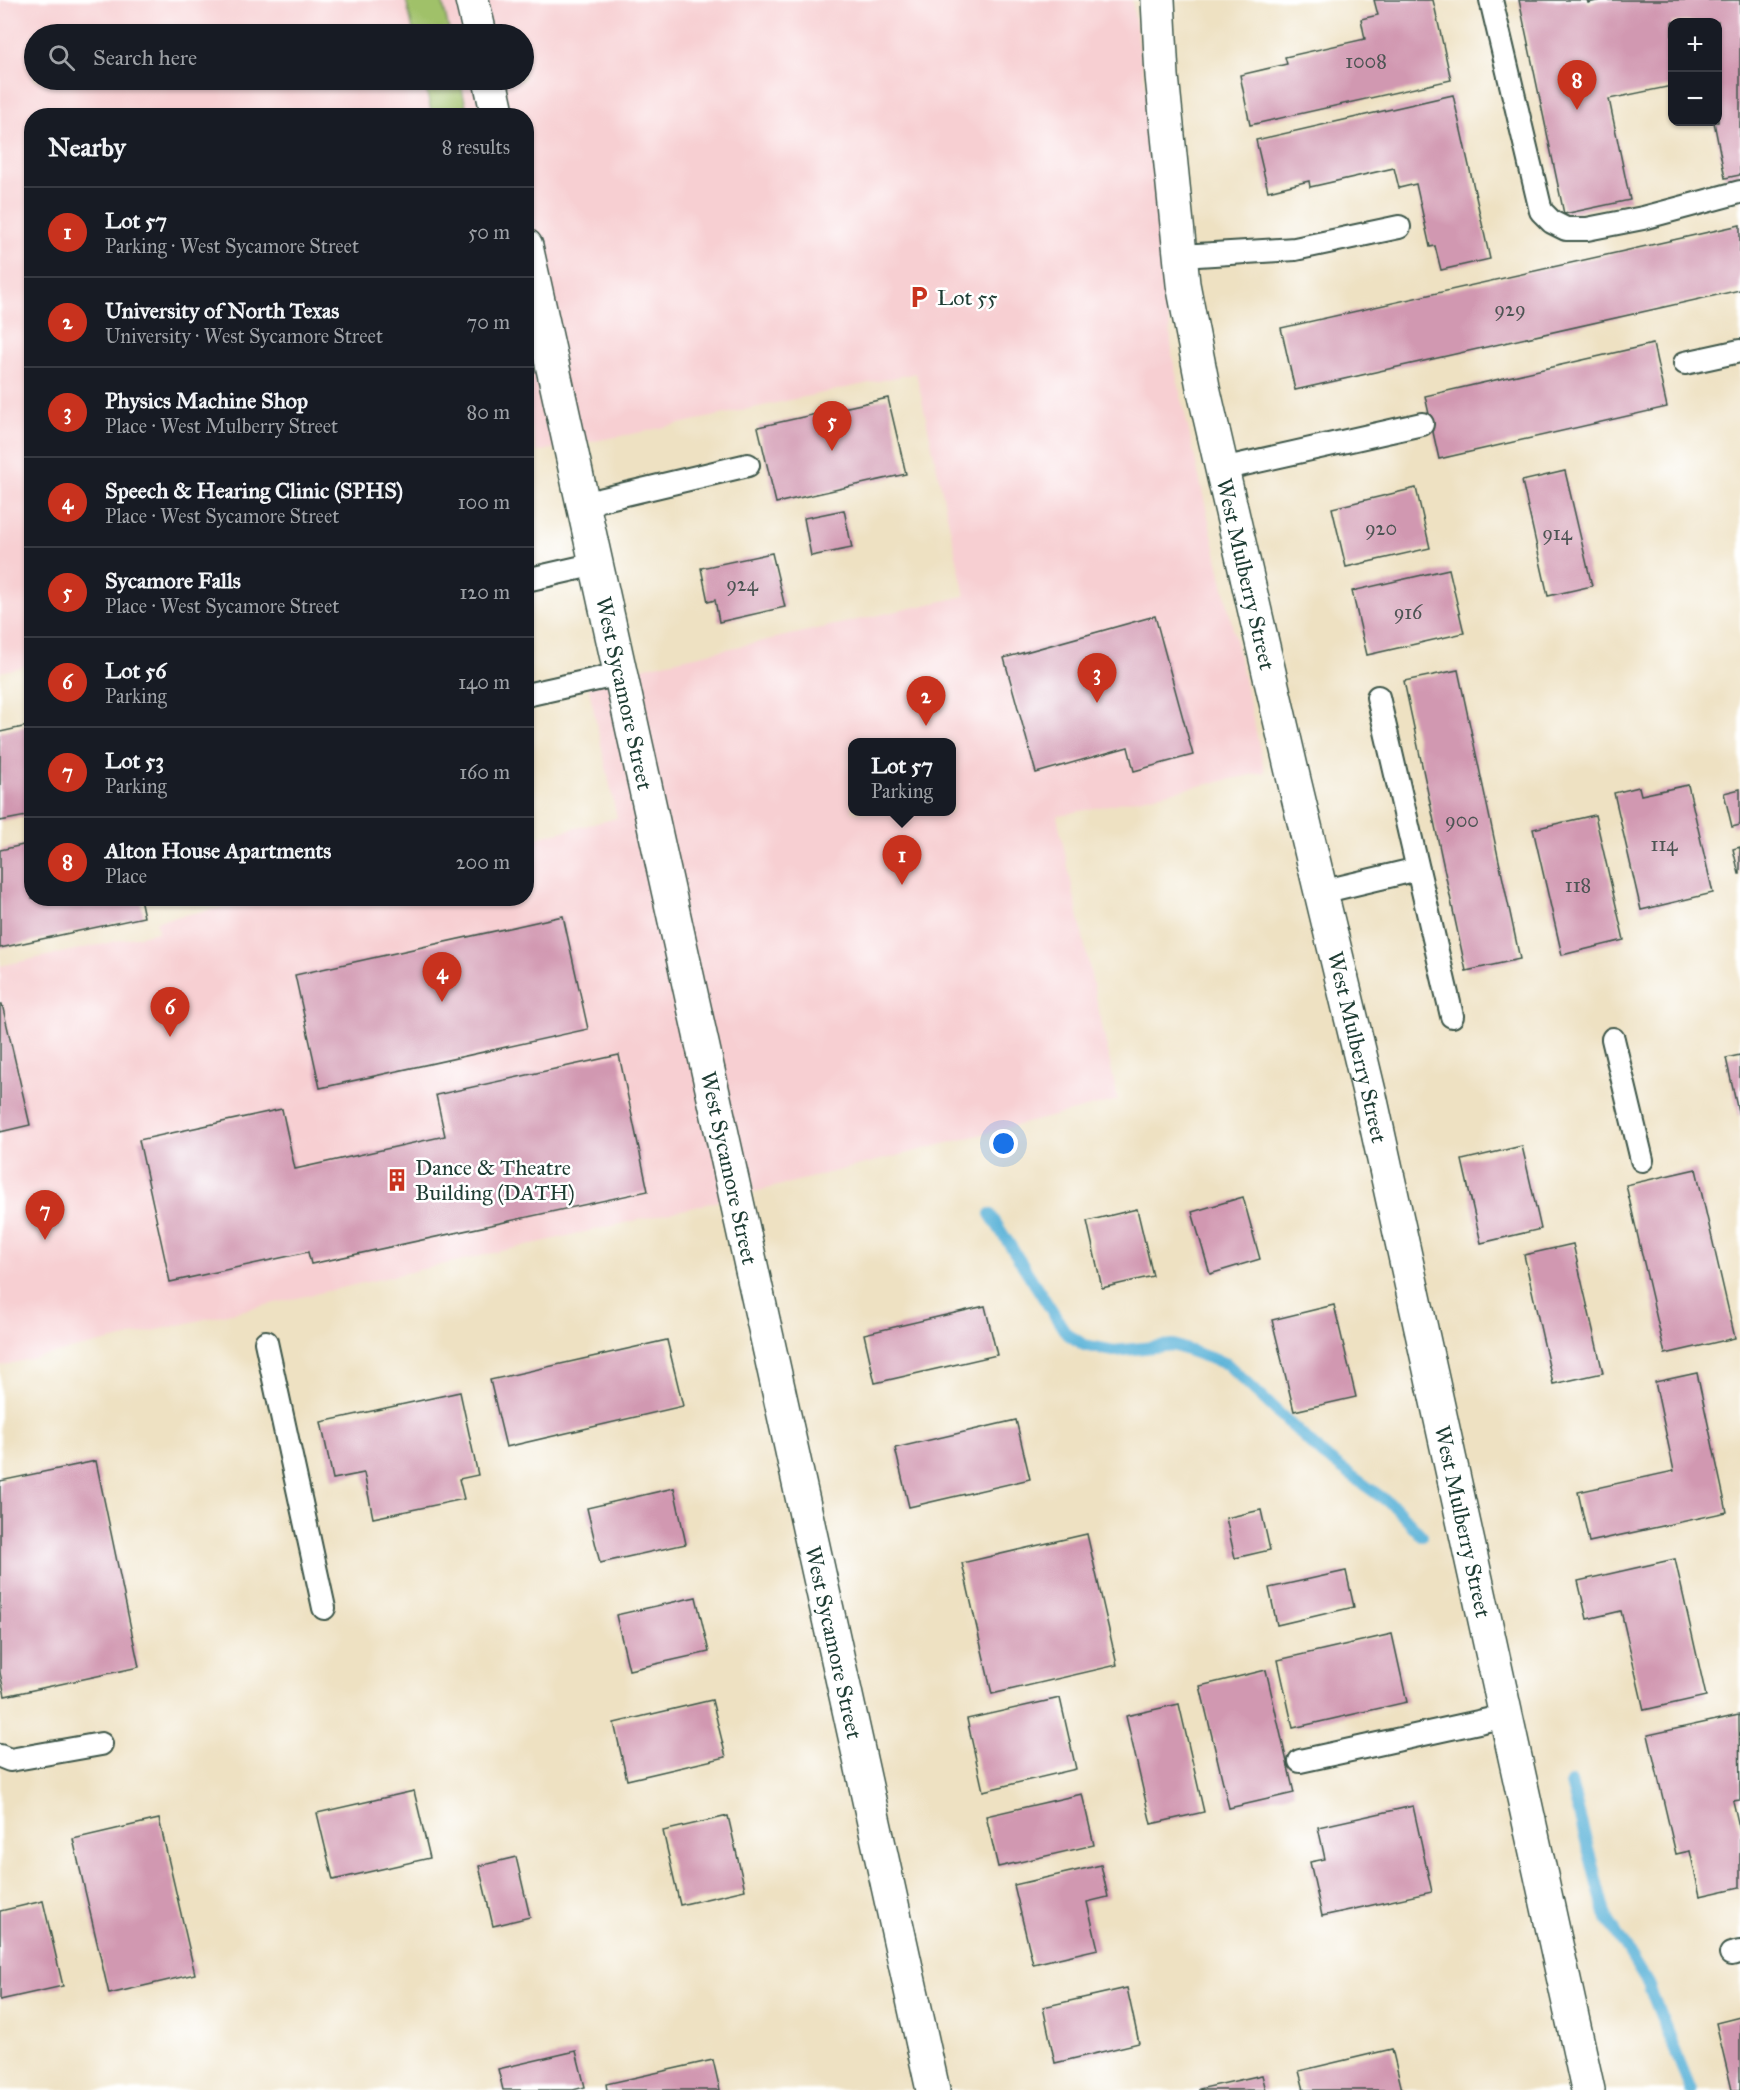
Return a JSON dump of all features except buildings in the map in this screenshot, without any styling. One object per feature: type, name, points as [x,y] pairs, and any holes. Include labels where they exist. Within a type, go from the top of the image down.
[{"type":"street","points":[[472,0],[478,24]]},
{"type":"street","name":"West Mulberry Street","points":[[1158,0],[1162,76],[1183,284],[1222,469],[1370,1096],[1588,2090]]},
{"type":"street","points":[[492,90],[496,108]]},
{"type":"street","name":"West Sycamore Street","points":[[534,282],[933,2090]]},
{"type":"lane","points":[[1491,0],[1541,211],[1552,222],[1566,229],[1587,229],[1643,218],[1740,192]]},
{"type":"lane","points":[[1181,256],[1295,249],[1399,227]]},
{"type":"lane","points":[[1685,363],[1740,351]]},
{"type":"lane","points":[[1222,469],[1422,424]]},
{"type":"lane","points":[[583,504],[748,465]]},
{"type":"lane","points":[[534,578],[596,564]]},
{"type":"lane","points":[[534,693],[620,674]]},
{"type":"lane","points":[[1378,697],[1452,1016]]},
{"type":"lane","points":[[1321,892],[1418,869]]},
{"type":"lane","points":[[1613,1039],[1642,1160]]},
{"type":"lane","points":[[266,1342],[324,1608]]},
{"type":"lane","points":[[1300,1761],[1506,1716]]},
{"type":"lane","points":[[0,1756],[10,1760],[101,1744]]},
{"type":"shaded area","points":[[0,0],[1132,0],[1148,101],[1173,360],[1265,772],[1057,816],[1118,1100],[699,1206],[0,1366],[0,966],[158,932],[156,921],[228,906],[534,906],[534,838],[617,818],[587,680],[965,596],[916,373],[637,433],[536,452],[534,442],[534,108],[24,108],[24,667],[0,672]]},
{"type":"green space","points":[[406,0],[442,0],[448,24],[412,24]]},
{"type":"green space","points":[[426,90],[462,90],[466,108],[430,108]]},
{"type":"waterway","points":[[990,1214],[1066,1333],[1084,1345],[1114,1351],[1173,1345],[1227,1364],[1323,1455],[1395,1507],[1422,1536]]},
{"type":"waterway","points":[[1571,1783],[1605,1914],[1648,1984],[1691,2090]]},
{"type":"place","name":"Alton House Apartments","points":[[1577,110]]},
{"type":"place","name":"Lot 55","points":[[919,297]]},
{"type":"place","name":"Sycamore Falls","points":[[832,451]]},
{"type":"place","name":"Physics Machine Shop","points":[[1097,703]]},
{"type":"place","name":"University of North Texas","points":[[926,726]]},
{"type":"place","name":"Lot 57","points":[[902,885]]},
{"type":"place","name":"Speech & Hearing Clinic (SPHS)","points":[[442,1002]]},
{"type":"place","name":"Lot 56","points":[[170,1037]]},
{"type":"place","name":"Dance & Theatre Building (DATH)","points":[[397,1180]]},
{"type":"place","name":"Lot 53","points":[[45,1240]]}]
